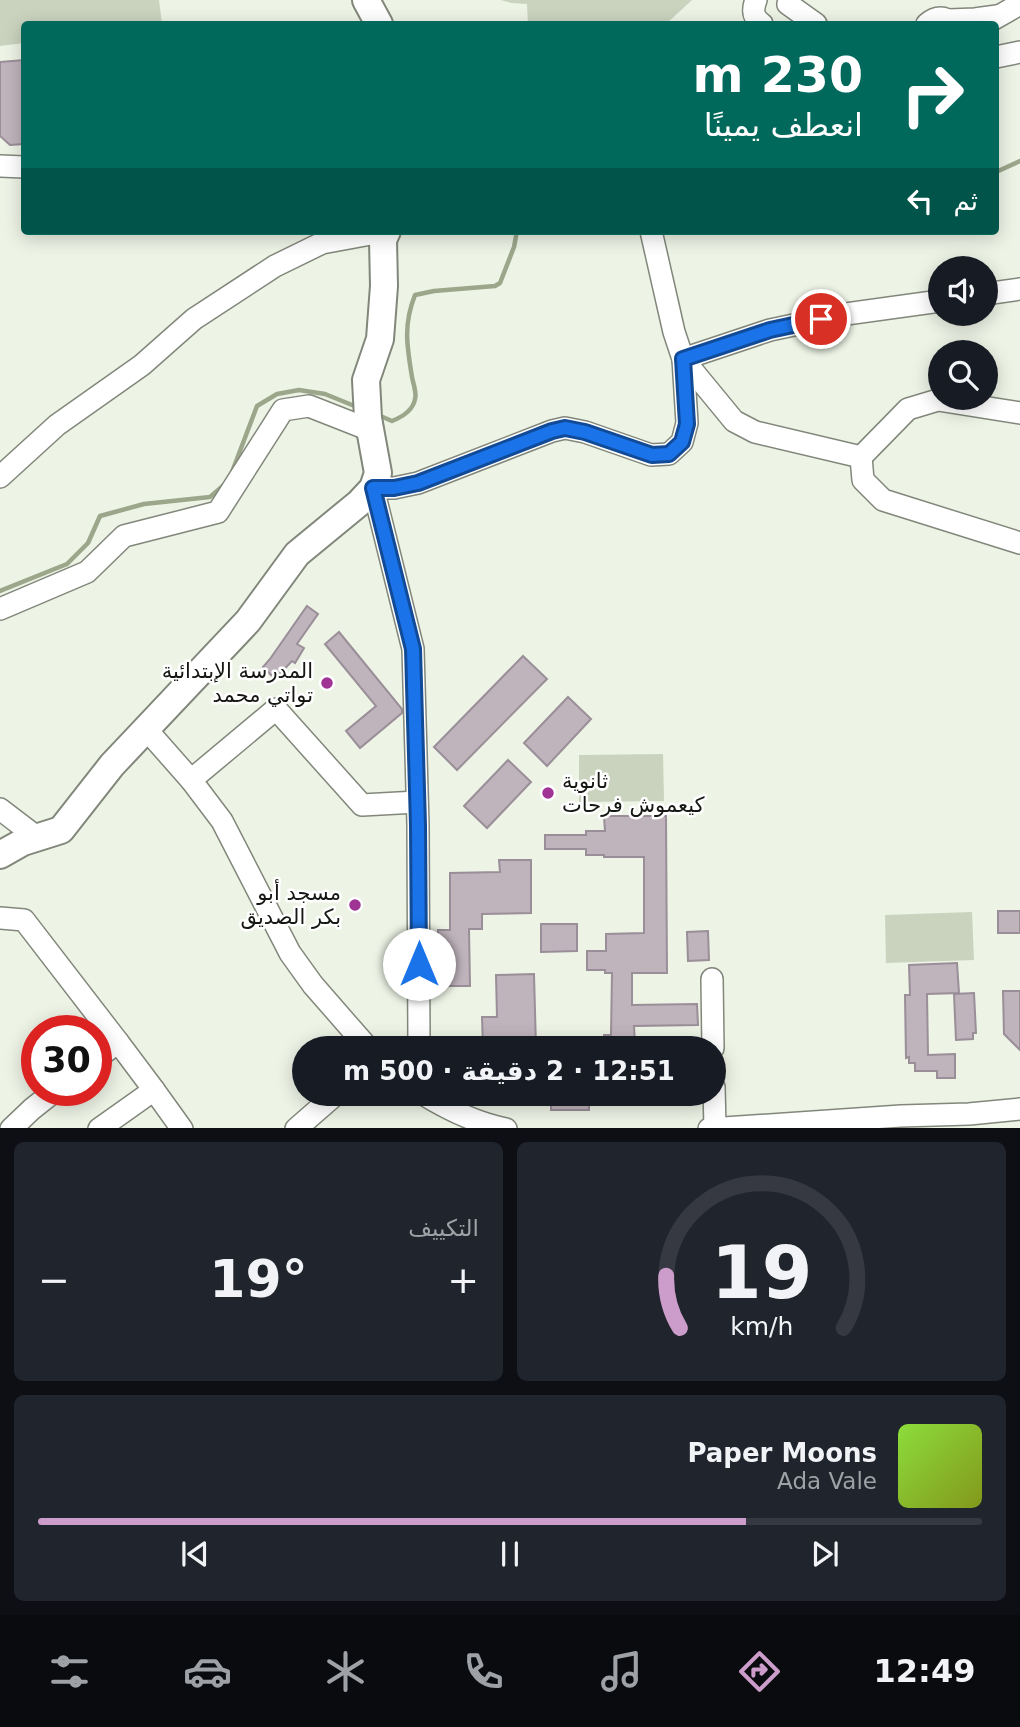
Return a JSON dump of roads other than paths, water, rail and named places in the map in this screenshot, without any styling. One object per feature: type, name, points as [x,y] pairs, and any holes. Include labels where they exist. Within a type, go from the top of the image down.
[{"type":"main road","points":[[366,0],[377,21]]},
{"type":"main road","points":[[0,855],[23,842],[61,830],[112,765],[248,621],[297,554],[359,503],[373,488],[378,473],[368,417],[366,380],[380,339],[385,235]]},
{"type":"street","points":[[783,21],[787,16],[787,1]]},
{"type":"street","points":[[787,1],[812,21]]},
{"type":"street","points":[[956,21],[991,20],[1020,4]]},
{"type":"street","points":[[999,56],[1020,52]]},
{"type":"street","points":[[0,166],[21,167]]},
{"type":"street","points":[[0,477],[57,425],[142,365],[194,319],[275,266],[322,243],[365,235]]},
{"type":"street","points":[[419,1036],[413,649],[373,488],[394,488],[418,483],[565,428],[585,432],[652,455],[669,454],[682,442],[687,424],[683,359],[674,332],[652,235]]},
{"type":"street","points":[[998,292],[1020,289]]},
{"type":"street","points":[[683,359],[770,330],[846,314],[928,303]]},
{"type":"street","points":[[683,359],[734,421],[754,432],[861,457]]},
{"type":"street","points":[[1020,413],[938,400],[908,409],[861,457],[863,480],[883,500],[1020,543]]},
{"type":"street","points":[[0,609],[87,572],[124,536],[218,512],[282,410],[309,406],[368,417]]},
{"type":"street","points":[[191,780],[276,709],[362,805],[417,802]]},
{"type":"street","points":[[146,729],[191,780],[222,821],[290,953],[313,985],[358,1036]]},
{"type":"street","points":[[0,809],[38,838]]},
{"type":"street","points":[[0,918],[24,920],[180,1128]]},
{"type":"street","points":[[712,979],[713,1036]]},
{"type":"street","points":[[112,1047],[118,1042]]},
{"type":"street","points":[[100,1128],[154,1090]]},
{"type":"street","points":[[12,1128],[36,1106]]},
{"type":"street","points":[[297,1128],[322,1106]]},
{"type":"street","points":[[443,1106],[489,1126],[500,1128]]},
{"type":"street","points":[[714,1106],[715,1128],[952,1122],[1019,1110]]},
{"type":"waterway","points":[[999,171],[1020,161]]},
{"type":"waterway","points":[[378,415],[392,421],[400,418],[414,403],[416,394],[407,336],[415,295],[495,286],[500,283],[516,235]]},
{"type":"waterway","points":[[232,472],[257,406],[277,394],[299,390],[325,394],[357,407]]},
{"type":"waterway","points":[[0,591],[67,564],[88,543],[100,516],[144,504],[210,497],[224,485]]},
{"type":"place","name":"المدرسة الإبتدائية تواتي محمد","points":[[327,683]]},
{"type":"place","name":"ثانوية كيعموش فرحات","points":[[548,793]]},
{"type":"place","name":"مسجد أبو بكر الصديق","points":[[355,905]]}]
